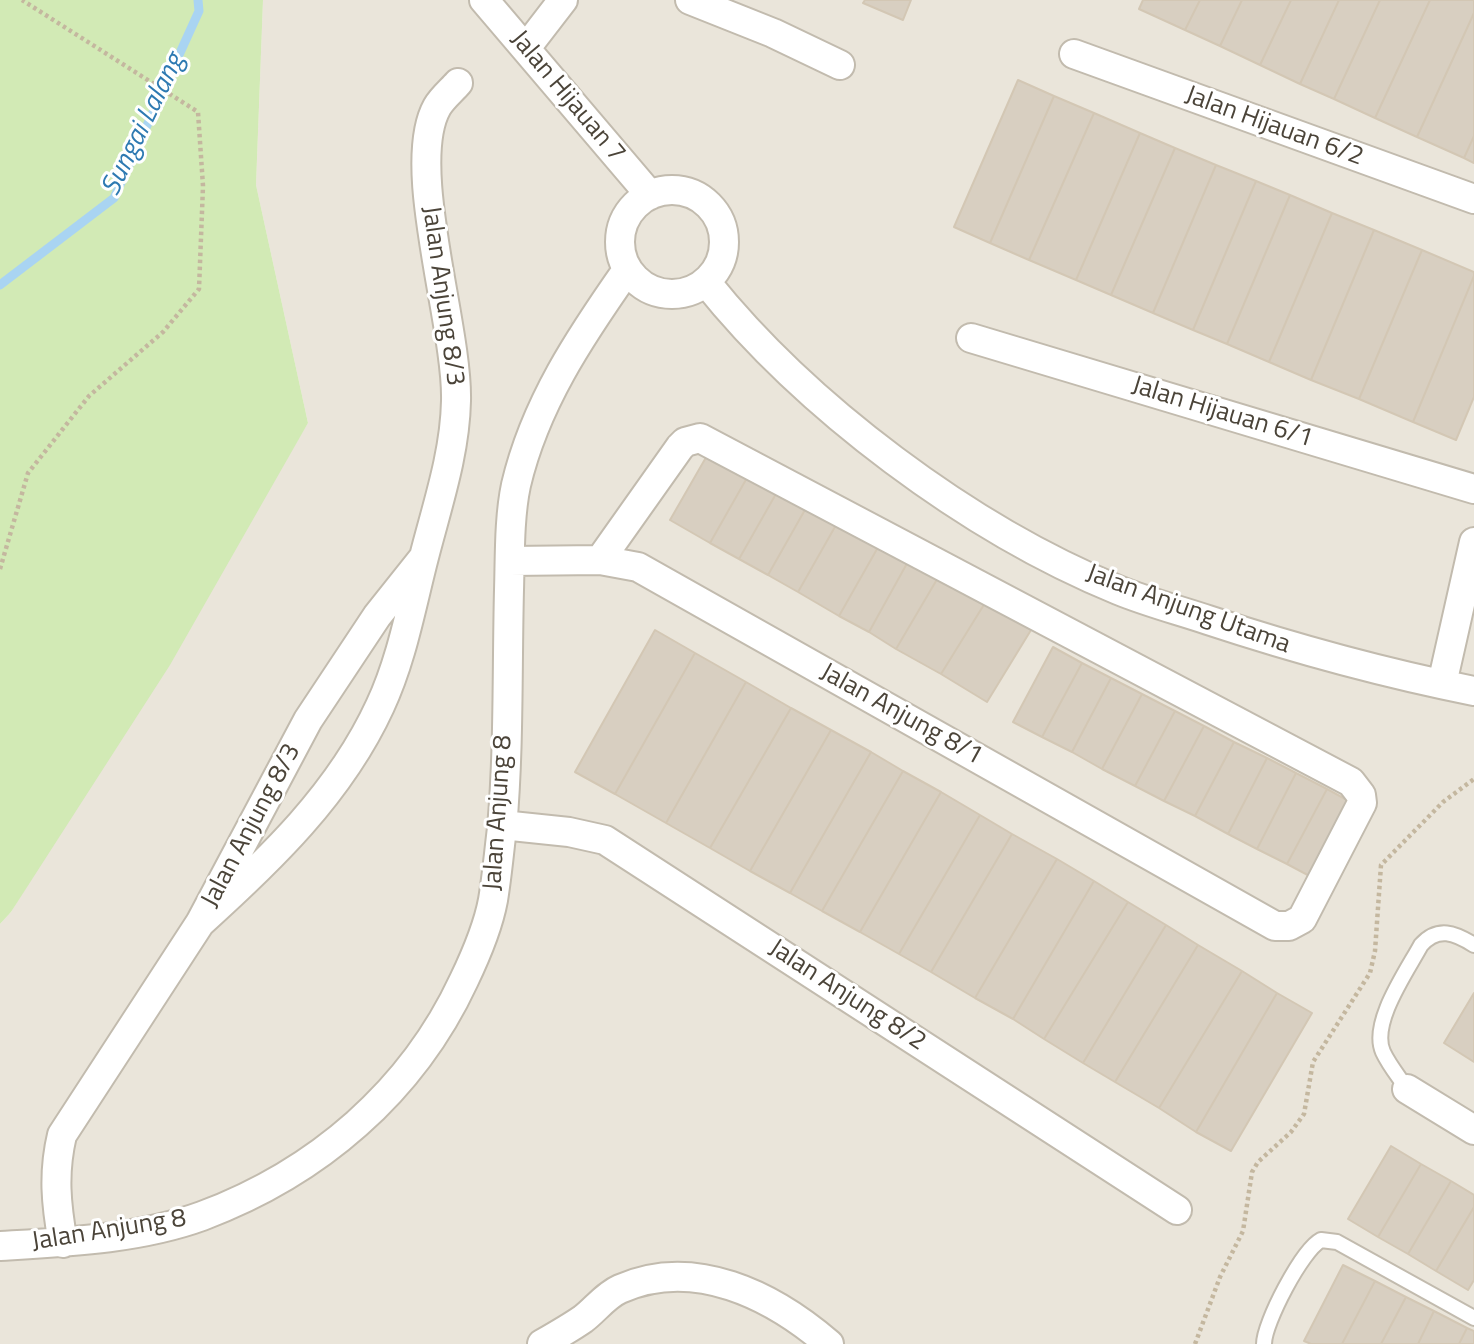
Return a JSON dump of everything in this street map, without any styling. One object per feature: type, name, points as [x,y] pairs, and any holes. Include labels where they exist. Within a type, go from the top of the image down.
[{"type":"street","name":"Jalan Hijauan 7","points":[[484,0],[650,195]]},
{"type":"street","points":[[526,48],[563,0]]},
{"type":"street","points":[[690,0],[773,33],[840,65]]},
{"type":"street","name":"Jalan Hijauan 6/2","points":[[1074,54],[1474,200]]},
{"type":"street","name":"Jalan Anjung 8/3","points":[[200,923],[267,863],[343,773],[380,706],[401,649],[450,456],[457,402],[456,359],[425,174],[429,133],[437,107],[458,83]]},
{"type":"street","points":[[680,191],[706,203],[716,215],[724,243],[722,258],[706,282],[679,294],[664,294],[643,286],[627,270],[621,257],[621,227],[632,208],[650,195],[680,191]]},
{"type":"street","name":"Jalan Anjung 8","points":[[0,1246],[129,1234],[200,1217],[261,1189],[320,1156],[369,1115],[416,1061],[446,1020],[476,954],[493,902],[502,825],[510,561],[516,487],[540,408],[585,329],[627,270]]},
{"type":"street","name":"Jalan Anjung Utama","points":[[706,282],[736,320],[851,430],[1001,532],[1118,590],[1303,651],[1474,691]]},
{"type":"street","name":"Jalan Hijauan 6/1","points":[[971,338],[1474,489]]},
{"type":"street","name":"Jalan Anjung 8/1","points":[[510,561],[600,560],[638,567],[1275,926],[1289,926],[1302,919],[1362,803],[1361,795],[1351,782],[700,438],[692,438],[680,447],[600,560]]},
{"type":"street","points":[[1442,684],[1474,542]]},
{"type":"street","name":"Jalan Anjung 8/3","points":[[63,1242],[55,1196],[55,1162],[62,1135],[200,923],[308,720],[377,616],[424,557]]},
{"type":"street","name":"Jalan Anjung 8/2","points":[[502,825],[569,832],[605,840],[1177,1210]]},
{"type":"street","points":[[1407,1090],[1474,1130]]},
{"type":"street","points":[[542,1344],[583,1319],[617,1290],[656,1275],[716,1281],[758,1295],[803,1322],[829,1344]]},
{"type":"lane","points":[[1407,1090],[1382,1050],[1379,1034],[1383,1017],[1421,945],[1428,937],[1448,933],[1474,946]]},
{"type":"lane","points":[[1264,1344],[1270,1320],[1308,1250],[1321,1240],[1337,1242],[1474,1318]]},
{"type":"path","points":[[0,569],[28,473],[89,396],[163,332],[199,289],[203,186],[198,112],[22,0]]},
{"type":"path","points":[[1195,1344],[1220,1277],[1243,1231],[1252,1172],[1258,1162],[1292,1132],[1304,1114],[1313,1062],[1370,973],[1375,951],[1381,865],[1443,802],[1474,779]]},
{"type":"shaded area","points":[[263,0],[1474,0],[1474,1344],[0,1344],[0,924],[11,912],[308,423],[256,185]]},
{"type":"green space","points":[[0,0],[263,0],[256,185],[308,423],[170,665],[11,912],[0,924]]},
{"type":"building","points":[[865,0],[911,0],[903,20],[863,3]]},
{"type":"building","points":[[1143,0],[1200,0],[1185,30],[1139,9]]},
{"type":"building","points":[[1200,0],[1242,0],[1220,46],[1185,30]]},
{"type":"building","points":[[1242,0],[1291,0],[1260,65],[1220,46]]},
{"type":"building","points":[[1291,0],[1339,0],[1300,84],[1260,65]]},
{"type":"building","points":[[1339,0],[1380,0],[1334,99],[1300,84]]},
{"type":"building","points":[[1380,0],[1430,0],[1375,118],[1334,99]]},
{"type":"building","points":[[1430,0],[1474,0],[1474,13],[1417,137],[1375,118]]},
{"type":"building","points":[[1474,13],[1474,136],[1464,158],[1417,137]]},
{"type":"building","points":[[1018,80],[1054,96],[990,243],[954,227]]},
{"type":"building","points":[[1054,96],[1094,113],[1029,260],[990,243]]},
{"type":"building","points":[[1094,113],[1140,133],[1076,280],[1029,260]]},
{"type":"building","points":[[1140,133],[1175,148],[1111,295],[1076,280]]},
{"type":"building","points":[[1474,136],[1474,163],[1464,158]]},
{"type":"building","points":[[1175,148],[1216,165],[1153,313],[1111,295]]},
{"type":"building","points":[[1216,165],[1256,181],[1193,330],[1153,313]]},
{"type":"building","points":[[1256,181],[1290,195],[1227,344],[1193,330]]},
{"type":"building","points":[[1290,195],[1332,213],[1269,362],[1227,344]]},
{"type":"building","points":[[1332,213],[1374,230],[1311,380],[1269,362]]},
{"type":"building","points":[[1374,230],[1422,250],[1359,399],[1311,380]]},
{"type":"building","points":[[1422,250],[1474,272],[1474,276],[1413,422],[1359,399]]},
{"type":"building","points":[[1474,276],[1474,397],[1456,440],[1413,422]]},
{"type":"building","points":[[712,447],[752,469],[710,543],[670,520]]},
{"type":"building","points":[[752,469],[781,485],[739,559],[710,543]]},
{"type":"building","points":[[781,485],[810,501],[768,575],[739,559]]},
{"type":"building","points":[[810,501],[840,518],[798,592],[768,575]]},
{"type":"building","points":[[840,518],[881,542],[839,616],[798,592]]},
{"type":"building","points":[[881,542],[910,558],[869,632],[839,616]]},
{"type":"building","points":[[910,558],[939,576],[896,649],[869,632]]},
{"type":"building","points":[[939,576],[985,603],[941,674],[896,649]]},
{"type":"building","points":[[985,603],[1031,630],[987,702],[941,674]]},
{"type":"building","points":[[655,630],[695,653],[615,794],[575,772]]},
{"type":"building","points":[[1053,647],[1082,663],[1042,737],[1013,722]]},
{"type":"building","points":[[695,653],[746,682],[666,823],[615,794]]},
{"type":"building","points":[[1082,663],[1111,678],[1072,752],[1042,737]]},
{"type":"building","points":[[1111,678],[1142,694],[1102,769],[1072,752]]},
{"type":"building","points":[[746,682],[791,708],[710,848],[666,823]]},
{"type":"building","points":[[1142,694],[1175,711],[1135,786],[1102,769]]},
{"type":"building","points":[[791,708],[831,730],[750,871],[710,848]]},
{"type":"building","points":[[1175,711],[1204,726],[1164,801],[1135,786]]},
{"type":"building","points":[[1204,726],[1234,742],[1195,816],[1164,801]]},
{"type":"building","points":[[831,730],[871,752],[790,893],[750,871]]},
{"type":"building","points":[[1234,742],[1267,758],[1228,834],[1195,816]]},
{"type":"building","points":[[871,752],[903,771],[822,911],[790,893]]},
{"type":"building","points":[[1267,758],[1296,773],[1257,849],[1228,834]]},
{"type":"building","points":[[903,771],[941,792],[860,932],[822,911]]},
{"type":"building","points":[[1296,773],[1327,789],[1287,864],[1257,849]]},
{"type":"building","points":[[1327,789],[1358,806],[1319,881],[1287,864]]},
{"type":"building","points":[[941,792],[980,815],[899,954],[860,932]]},
{"type":"building","points":[[980,815],[1012,834],[931,972],[899,954]]},
{"type":"building","points":[[1012,834],[1057,859],[975,998],[931,972]]},
{"type":"building","points":[[1057,859],[1094,881],[1013,1019],[975,998]]},
{"type":"building","points":[[1094,881],[1128,902],[1044,1039],[1013,1019]]},
{"type":"building","points":[[1128,902],[1166,925],[1083,1063],[1044,1039]]},
{"type":"building","points":[[1166,925],[1198,945],[1115,1082],[1083,1063]]},
{"type":"building","points":[[1198,945],[1242,971],[1159,1108],[1115,1082]]},
{"type":"building","points":[[1242,971],[1277,993],[1196,1132],[1159,1108]]},
{"type":"building","points":[[1277,993],[1312,1013],[1231,1151],[1196,1132]]},
{"type":"building","points":[[1474,993],[1474,1062],[1444,1043]]},
{"type":"building","points":[[1391,1146],[1421,1164],[1378,1237],[1348,1219]]},
{"type":"building","points":[[1421,1164],[1451,1181],[1408,1254],[1378,1237]]},
{"type":"building","points":[[1451,1181],[1474,1195],[1474,1207],[1436,1271],[1408,1254]]},
{"type":"building","points":[[1474,1207],[1474,1280],[1468,1290],[1436,1271]]},
{"type":"building","points":[[1343,1265],[1375,1281],[1342,1344],[1311,1344],[1304,1341]]},
{"type":"building","points":[[1375,1281],[1406,1297],[1381,1344],[1342,1344]]},
{"type":"building","points":[[1406,1297],[1434,1311],[1418,1344],[1381,1344]]},
{"type":"building","points":[[1434,1311],[1467,1328],[1459,1344],[1418,1344]]},
{"type":"building","points":[[1467,1328],[1474,1331],[1474,1344],[1459,1344]]},
{"type":"waterway","name":"Sungai Lalang","points":[[0,285],[114,198],[199,11],[198,0]]}]
